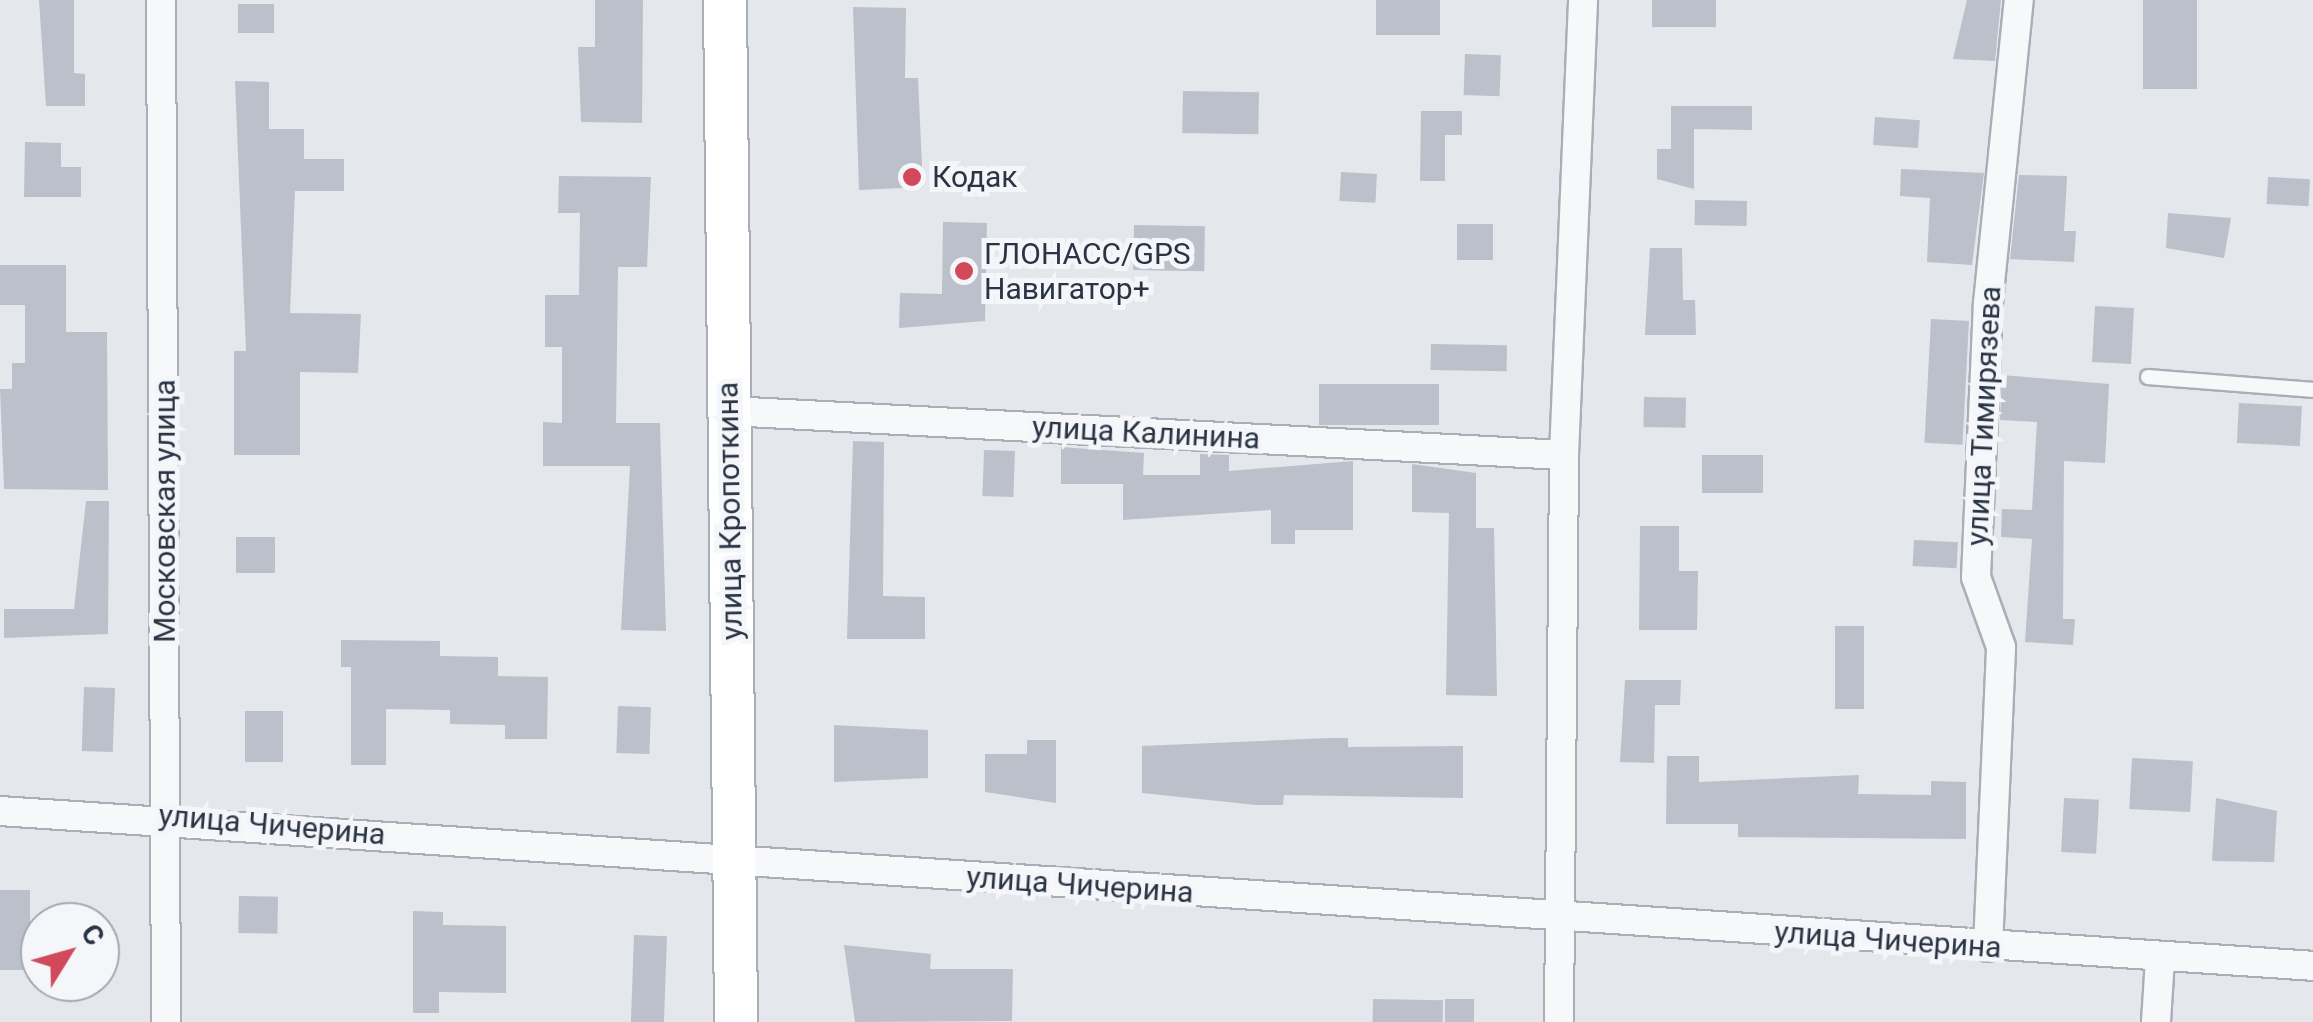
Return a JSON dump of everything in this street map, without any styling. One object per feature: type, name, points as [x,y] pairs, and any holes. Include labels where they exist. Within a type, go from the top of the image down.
[{"type":"main road","name":"улица Кропоткина","points":[[725,0],[736,1022]]},
{"type":"street","name":"Московская улица","points":[[162,0],[166,1022]]},
{"type":"street","points":[[1559,1022],[1555,916],[1564,455],[1583,0]]},
{"type":"street","name":"улица Тимирязева","points":[[1988,947],[2001,648],[1976,577],[1988,303],[2019,0]]},
{"type":"street","name":"улица Калинина","points":[[729,411],[1564,455]]},
{"type":"street","name":"улица Чичерина","points":[[0,811],[166,815],[734,864],[2313,966]]},
{"type":"street","points":[[2156,1022],[2160,959]]},
{"type":"lane","points":[[2148,378],[2313,390]]},
{"type":"building","points":[[39,0],[74,0],[74,73],[85,74],[85,106],[46,106]]},
{"type":"building","points":[[595,0],[643,0],[642,123],[581,122],[578,47],[595,47]]},
{"type":"building","points":[[1376,0],[1440,0],[1440,35],[1376,35]]},
{"type":"building","points":[[1652,0],[1716,0],[1716,27],[1652,27]]},
{"type":"building","points":[[1967,0],[2001,0],[1995,61],[1953,59]]},
{"type":"building","points":[[2143,0],[2197,0],[2197,89],[2143,89]]},
{"type":"building","points":[[238,4],[274,4],[274,33],[238,33]]},
{"type":"building","points":[[853,7],[906,8],[905,78],[918,78],[923,187],[859,190]]},
{"type":"building","points":[[1465,54],[1501,55],[1500,96],[1464,95]]},
{"type":"building","points":[[235,81],[269,82],[269,129],[304,129],[304,159],[344,159],[344,191],[295,191],[290,313],[361,314],[358,373],[300,372],[300,455],[234,455],[234,351],[246,351]]},
{"type":"building","points":[[1183,91],[1259,92],[1258,134],[1182,133]]},
{"type":"building","points":[[1671,106],[1752,106],[1752,130],[1694,129],[1694,189],[1657,179],[1657,149],[1671,149]]},
{"type":"building","points":[[1421,111],[1462,111],[1462,135],[1445,135],[1445,181],[1420,181]]},
{"type":"building","points":[[1875,117],[1920,120],[1918,148],[1873,145]]},
{"type":"building","points":[[25,142],[61,143],[61,167],[81,167],[81,197],[24,197]]},
{"type":"building","points":[[1901,169],[1984,173],[1972,265],[1927,262],[1930,198],[1900,196]]},
{"type":"building","points":[[1341,172],[1377,174],[1375,203],[1339,201]]},
{"type":"building","points":[[2019,175],[2067,176],[2064,231],[2076,231],[2074,262],[2010,259]]},
{"type":"building","points":[[559,176],[651,177],[647,267],[618,267],[616,423],[660,423],[666,631],[621,630],[630,466],[543,466],[543,422],[562,423],[562,347],[545,347],[545,295],[579,295],[580,213],[558,213]]},
{"type":"building","points":[[2268,177],[2310,179],[2309,206],[2267,204]]},
{"type":"building","points":[[1695,200],[1747,201],[1747,226],[1695,225]]},
{"type":"building","points":[[2168,213],[2231,218],[2224,258],[2166,248]]},
{"type":"building","name":"ГЛОНАСС/GPS Навигатор+","points":[[943,222],[987,223],[985,321],[899,328],[900,293],[942,294]]},
{"type":"building","points":[[1457,224],[1493,224],[1493,260],[1457,260]]},
{"type":"building","points":[[1134,225],[1205,226],[1204,271],[1133,270]]},
{"type":"building","points":[[1650,248],[1682,248],[1683,300],[1695,300],[1696,335],[1645,335]]},
{"type":"building","points":[[0,265],[66,265],[66,332],[107,332],[108,490],[4,489],[0,389],[12,389],[12,363],[25,363],[25,305],[0,305]]},
{"type":"building","points":[[2095,306],[2134,308],[2131,364],[2092,362]]},
{"type":"building","points":[[1931,319],[1969,321],[1962,445],[1925,443]]},
{"type":"building","points":[[1431,344],[1507,345],[1507,371],[1431,370]]},
{"type":"building","points":[[2002,375],[2109,384],[2105,463],[2064,461],[2063,619],[2075,619],[2073,645],[2025,642],[2032,539],[2001,537],[2002,509],[2032,510],[2037,422],[2000,420]]},
{"type":"building","points":[[1319,384],[1439,384],[1439,425],[1319,425]]},
{"type":"building","points":[[1644,397],[1686,398],[1685,428],[1643,427]]},
{"type":"building","points":[[2239,403],[2302,406],[2300,446],[2237,443]]},
{"type":"building","points":[[853,441],[884,442],[883,596],[925,597],[925,639],[847,639]]},
{"type":"building","points":[[1061,447],[1144,453],[1143,475],[1200,475],[1200,454],[1229,455],[1229,471],[1353,461],[1353,530],[1295,530],[1295,544],[1271,544],[1271,510],[1123,520],[1123,484],[1061,484]]},
{"type":"building","points":[[984,450],[1015,451],[1013,497],[982,496]]},
{"type":"building","points":[[1702,455],[1763,455],[1763,493],[1702,493]]},
{"type":"building","points":[[1412,464],[1476,473],[1476,528],[1494,528],[1497,696],[1446,695],[1449,513],[1412,512]]},
{"type":"building","points":[[86,501],[109,501],[108,634],[4,638],[4,609],[74,609]]},
{"type":"building","points":[[1640,526],[1679,526],[1679,571],[1698,571],[1697,630],[1639,630]]},
{"type":"building","points":[[236,537],[275,537],[275,573],[236,573]]},
{"type":"building","points":[[1914,540],[1958,542],[1957,568],[1913,566]]},
{"type":"building","points":[[1835,626],[1864,626],[1864,709],[1835,709]]},
{"type":"building","points":[[341,640],[440,641],[440,656],[498,657],[498,676],[548,677],[547,739],[505,739],[505,725],[450,724],[450,710],[386,709],[386,765],[351,765],[351,667],[341,667]]},
{"type":"building","points":[[1625,680],[1681,680],[1680,705],[1655,705],[1654,763],[1620,762]]},
{"type":"building","points":[[84,687],[115,688],[113,752],[82,751]]},
{"type":"building","points":[[618,706],[651,707],[649,754],[616,753]]},
{"type":"building","points":[[245,711],[283,711],[283,762],[245,762]]},
{"type":"building","points":[[834,725],[928,730],[928,778],[834,782]]},
{"type":"building","points":[[1348,738],[1348,747],[1463,746],[1463,798],[1284,795],[1283,805],[1256,805],[1142,793],[1142,746]]},
{"type":"building","points":[[1027,740],[1056,740],[1056,803],[985,792],[985,754],[1027,754]]},
{"type":"building","points":[[1667,756],[1699,756],[1699,782],[1859,775],[1858,794],[1931,795],[1931,781],[1966,782],[1966,839],[1738,837],[1738,824],[1666,824]]},
{"type":"building","points":[[2132,758],[2193,761],[2190,812],[2129,809]]},
{"type":"building","points":[[2064,798],[2099,800],[2096,854],[2061,852]]},
{"type":"building","points":[[2216,798],[2277,811],[2274,862],[2212,861]]},
{"type":"building","points":[[0,890],[30,890],[30,902],[20,902],[20,970],[0,970]]},
{"type":"building","points":[[239,896],[278,897],[277,934],[238,933]]},
{"type":"building","points":[[413,911],[443,912],[443,925],[506,926],[506,993],[439,992],[439,1013],[413,1013]]},
{"type":"building","points":[[634,935],[667,936],[664,1022],[631,1022]]},
{"type":"building","points":[[844,945],[931,954],[930,969],[1013,969],[1012,1021],[855,1022]]},
{"type":"building","points":[[1373,999],[1443,1000],[1443,1022],[1373,1022]]},
{"type":"building","points":[[1445,999],[1474,999],[1474,1022],[1445,1022]]},
{"type":"place","name":"Кодак","points":[[912,177]]},
{"type":"place","name":"ГЛОНАСС/GPS Навигатор+","points":[[964,271]]}]
